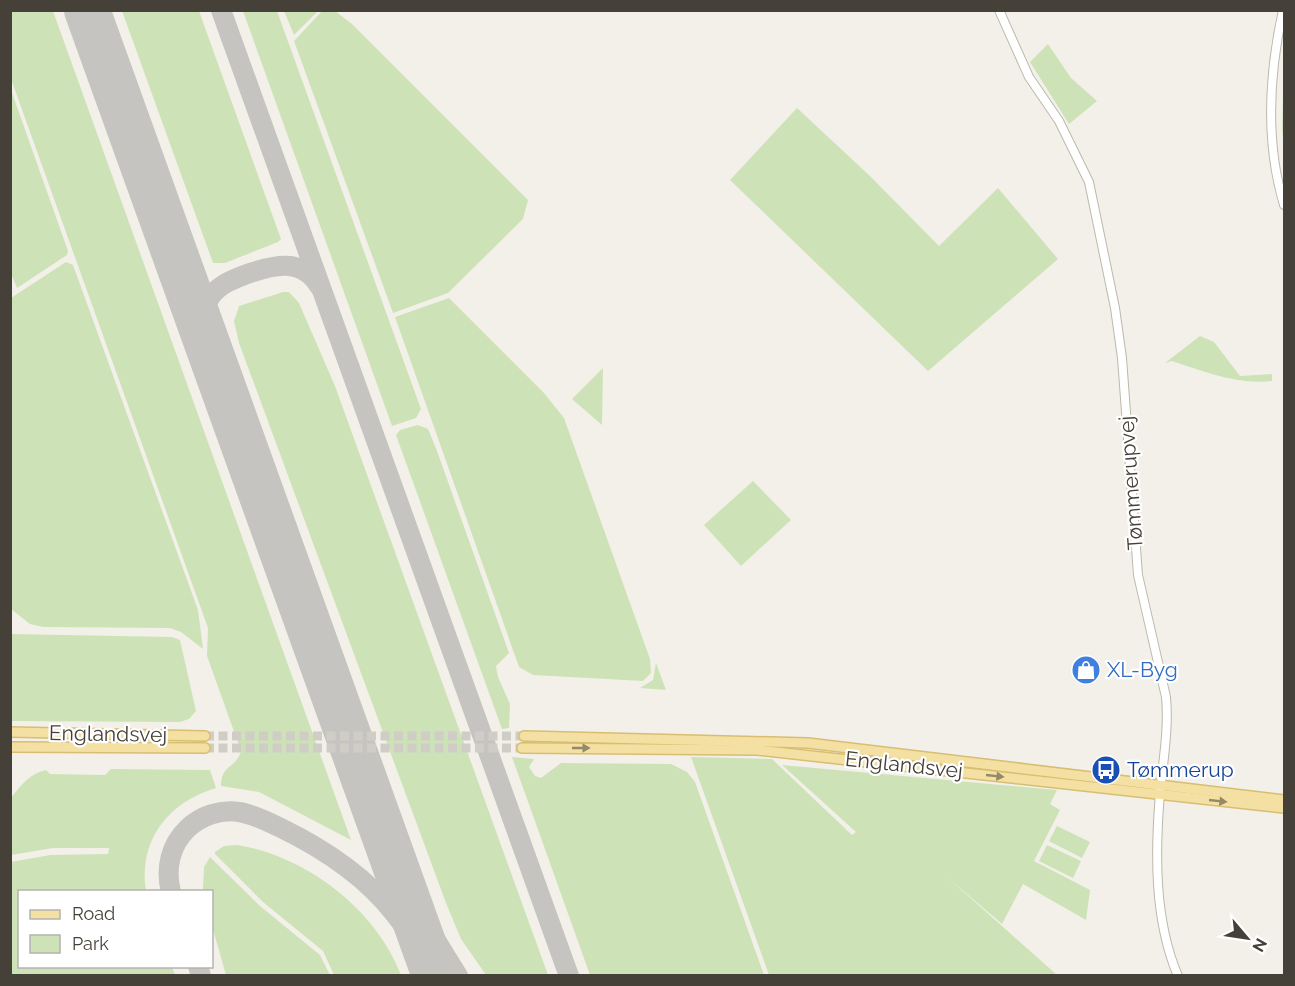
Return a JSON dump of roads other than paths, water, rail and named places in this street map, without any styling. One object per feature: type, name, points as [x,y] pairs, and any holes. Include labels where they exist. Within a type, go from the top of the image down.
[{"type":"main road","name":"Englandsvej","points":[[10,732],[205,736]]},
{"type":"main road","name":"Englandsvej","points":[[524,736],[808,743],[1284,800]]},
{"type":"main road","name":"Englandsvej","points":[[10,747],[205,747]]},
{"type":"main road","name":"Englandsvej","points":[[522,748],[757,750],[1284,808]]},
{"type":"street","name":"Tømmerupvej","points":[[999,10],[1029,77],[1059,121],[1077,154],[1089,182],[1096,210],[1122,358],[1138,575],[1166,697],[1168,717],[1160,794],[1160,890],[1163,929],[1178,975]]},
{"type":"street","points":[[1283,10],[1274,58],[1271,124],[1284,205]]},
{"type":"tunnel","points":[[205,736],[524,736]]},
{"type":"tunnel","points":[[205,748],[522,748]]},
{"type":"place","name":"XL-Byg","points":[[1086,670]]},
{"type":"place","name":"Tømmerup","points":[[1106,770]]}]
